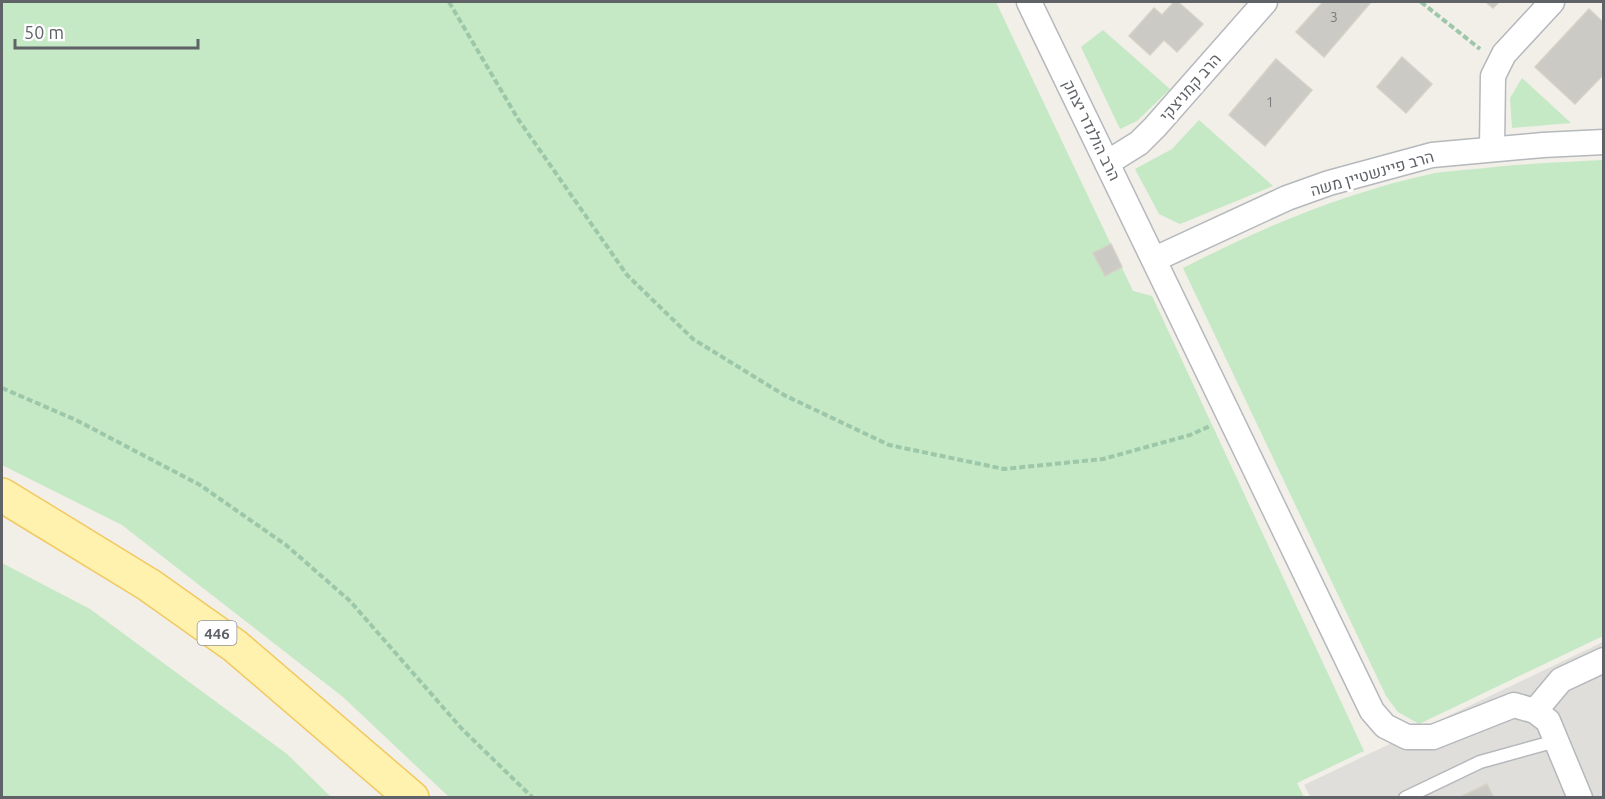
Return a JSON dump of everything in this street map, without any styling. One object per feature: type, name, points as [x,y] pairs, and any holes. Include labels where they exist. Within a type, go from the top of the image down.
[{"type":"main road","name":"446","points":[[2,495],[149,585],[235,646],[412,798]]},
{"type":"main road","name":"446","points":[[2,521],[137,605],[221,664],[377,798]]},
{"type":"street","name":"הרב הולנדר יצחק","points":[[1029,2],[1155,259],[1170,296],[1371,711],[1385,726],[1407,737],[1433,737],[1514,705],[1535,711]]},
{"type":"street","name":"הרב קמניצקי","points":[[1107,163],[1139,143],[1155,127],[1265,2]]},
{"type":"street","points":[[1492,149],[1493,76],[1504,54],[1552,2]]},
{"type":"street","name":"הרב פיינשטיין משה","points":[[1155,259],[1287,198],[1329,183],[1432,155],[1604,142]]},
{"type":"street","points":[[1581,798],[1548,721],[1535,711],[1561,680],[1604,660]]},
{"type":"lane","points":[[1405,798],[1480,762],[1556,741]]},
{"type":"path","points":[[449,2],[518,119],[627,275],[693,339],[784,395],[889,445],[1004,469],[1104,459],[1190,435],[1230,418]]},
{"type":"path","points":[[1421,2],[1499,65]]},
{"type":"path","points":[[2,388],[76,420],[200,485],[286,545],[350,601],[462,729],[533,798]]},
{"type":"shaded area","points":[[1603,642],[1603,797],[1311,798],[1304,785]]},
{"type":"green space","points":[[2,2],[996,2],[1133,291],[1152,296],[1364,751],[1297,783],[1304,797],[449,797],[343,697],[122,525],[2,465]]},
{"type":"green space","points":[[1103,30],[1170,89],[1137,121],[1120,129],[1081,47]]},
{"type":"green space","points":[[1522,78],[1571,123],[1512,128],[1510,98]]},
{"type":"green space","points":[[1199,120],[1273,186],[1180,224],[1159,214],[1135,169],[1172,149]]},
{"type":"green space","points":[[1603,160],[1603,636],[1419,724],[1398,712],[1386,696],[1183,268],[1306,212],[1402,181],[1450,171]]},
{"type":"green space","points":[[2,563],[90,609],[287,754],[331,797],[2,797]]},
{"type":"building","points":[[1174,2],[1178,2],[1203,24],[1177,52],[1164,40],[1150,55],[1129,36],[1154,8],[1162,15]]},
{"type":"building","points":[[1323,2],[1371,2],[1324,57],[1296,32]]},
{"type":"building","points":[[1486,2],[1499,2],[1493,8]]},
{"type":"building","points":[[1589,9],[1604,23],[1604,74],[1575,104],[1535,67]]},
{"type":"building","points":[[1402,57],[1432,84],[1406,113],[1377,87]]},
{"type":"building","points":[[1276,59],[1312,90],[1265,146],[1229,115]]},
{"type":"building","points":[[1111,244],[1122,267],[1105,276],[1093,253]]},
{"type":"building","points":[[1487,784],[1494,798],[1458,798]]}]
